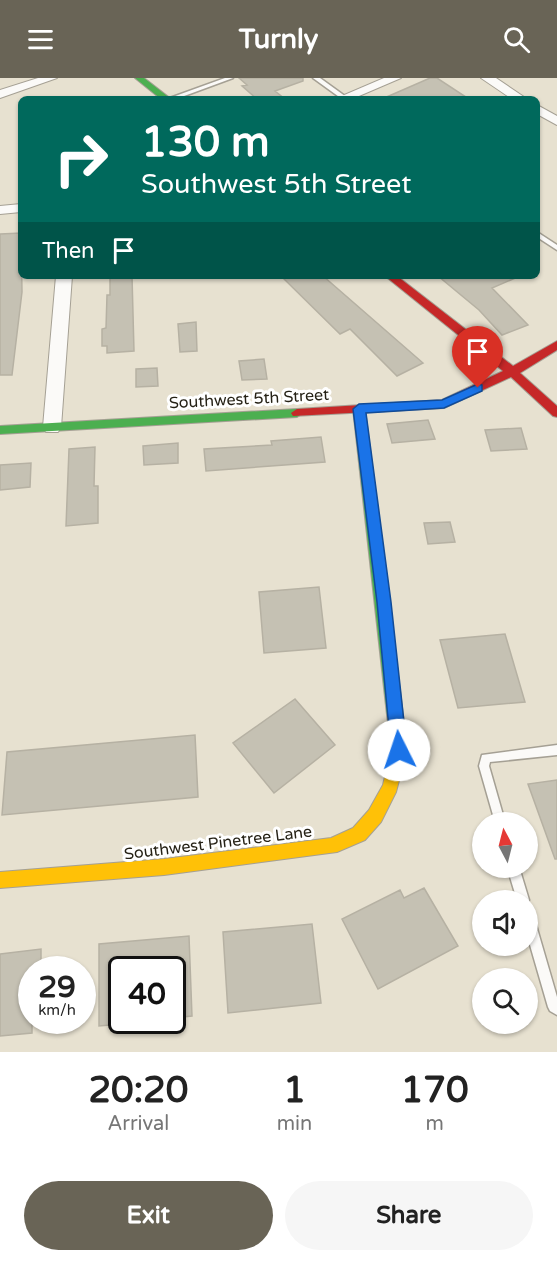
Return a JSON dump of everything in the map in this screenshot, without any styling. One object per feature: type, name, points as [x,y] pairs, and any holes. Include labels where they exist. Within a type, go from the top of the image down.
[{"type":"street","points":[[0,94],[51,78]]},
{"type":"street","points":[[139,78],[164,96]]},
{"type":"street","points":[[351,96],[395,78]]},
{"type":"street","points":[[488,78],[516,96]]},
{"type":"street","points":[[540,111],[557,122]]},
{"type":"street","points":[[0,210],[18,208]]},
{"type":"street","points":[[52,428],[64,279]]},
{"type":"street","points":[[394,279],[512,372],[557,413]]},
{"type":"street","name":"Southwest 5th Street","points":[[0,430],[444,404],[554,351]]},
{"type":"street","name":"Southwest Pinetree Lane","points":[[0,880],[164,867],[322,848],[359,834],[375,816],[390,787],[399,750],[384,602],[359,409]]},
{"type":"lane","points":[[177,96],[230,78]]},
{"type":"lane","points":[[315,78],[340,96]]},
{"type":"lane","points":[[540,236],[557,248]]},
{"type":"lane","points":[[497,812],[484,766],[486,758],[557,750]]},
{"type":"lane","points":[[538,952],[554,1007],[557,1009]]},
{"type":"building","points":[[239,78],[303,78],[303,81],[275,91],[281,96],[254,96],[242,86],[247,85]]},
{"type":"building","points":[[430,78],[437,78],[464,96],[389,96]]},
{"type":"building","points":[[18,233],[18,279],[22,279],[22,292],[12,375],[0,375],[0,234]]},
{"type":"building","points":[[110,279],[132,279],[134,351],[107,353],[107,346],[102,346],[102,329],[106,328],[107,295],[110,295]]},
{"type":"building","points":[[284,279],[326,279],[423,363],[397,376],[350,329],[340,334]]},
{"type":"building","points":[[442,279],[513,279],[492,288],[528,325],[502,335],[479,310]]},
{"type":"building","points":[[196,322],[197,351],[180,352],[178,324]]},
{"type":"building","points":[[264,359],[267,379],[242,380],[239,361]]},
{"type":"building","points":[[157,368],[158,386],[136,387],[136,369]]},
{"type":"building","points":[[428,420],[435,439],[392,443],[387,424]]},
{"type":"building","points":[[521,428],[527,449],[491,451],[485,430]]},
{"type":"building","points":[[321,437],[325,462],[206,471],[204,449],[272,445],[271,441]]},
{"type":"building","points":[[178,443],[178,463],[144,465],[143,446]]},
{"type":"building","points":[[95,447],[94,486],[98,486],[98,523],[66,526],[69,449]]},
{"type":"building","points":[[31,463],[30,487],[0,490],[0,465]]},
{"type":"building","points":[[450,522],[455,542],[428,544],[424,523]]},
{"type":"building","points":[[319,587],[326,648],[264,653],[259,592]]},
{"type":"building","points":[[505,634],[525,702],[458,708],[440,640]]},
{"type":"building","points":[[295,699],[335,745],[274,793],[233,743]]},
{"type":"building","points":[[195,735],[198,797],[2,815],[7,752]]},
{"type":"building","points":[[557,780],[557,859],[555,859],[528,784]]},
{"type":"building","points":[[424,888],[458,946],[378,989],[342,919],[400,890],[404,898]]},
{"type":"building","points":[[312,924],[321,1003],[228,1013],[223,932]]},
{"type":"building","points":[[189,936],[192,1016],[186,1017],[186,956],[108,956],[108,1025],[99,1026],[99,944]]},
{"type":"building","points":[[41,949],[41,956],[18,956],[18,1034],[21,1034],[0,1036],[0,954]]},
{"type":"traffic: fast","points":[[139,78],[163,96]]},
{"type":"traffic: fast","points":[[359,409],[395,715]]},
{"type":"traffic: fast","points":[[0,430],[297,413]]},
{"type":"traffic: slow","points":[[0,880],[164,867],[331,846],[359,834],[375,816],[390,787],[399,750],[395,715]]},
{"type":"traffic: jam","points":[[394,279],[512,372],[557,413]]},
{"type":"traffic: jam","points":[[297,413],[444,404],[512,372],[557,345]]},
{"type":"route","points":[[399,750],[384,602],[359,409],[444,404],[478,388]]}]
